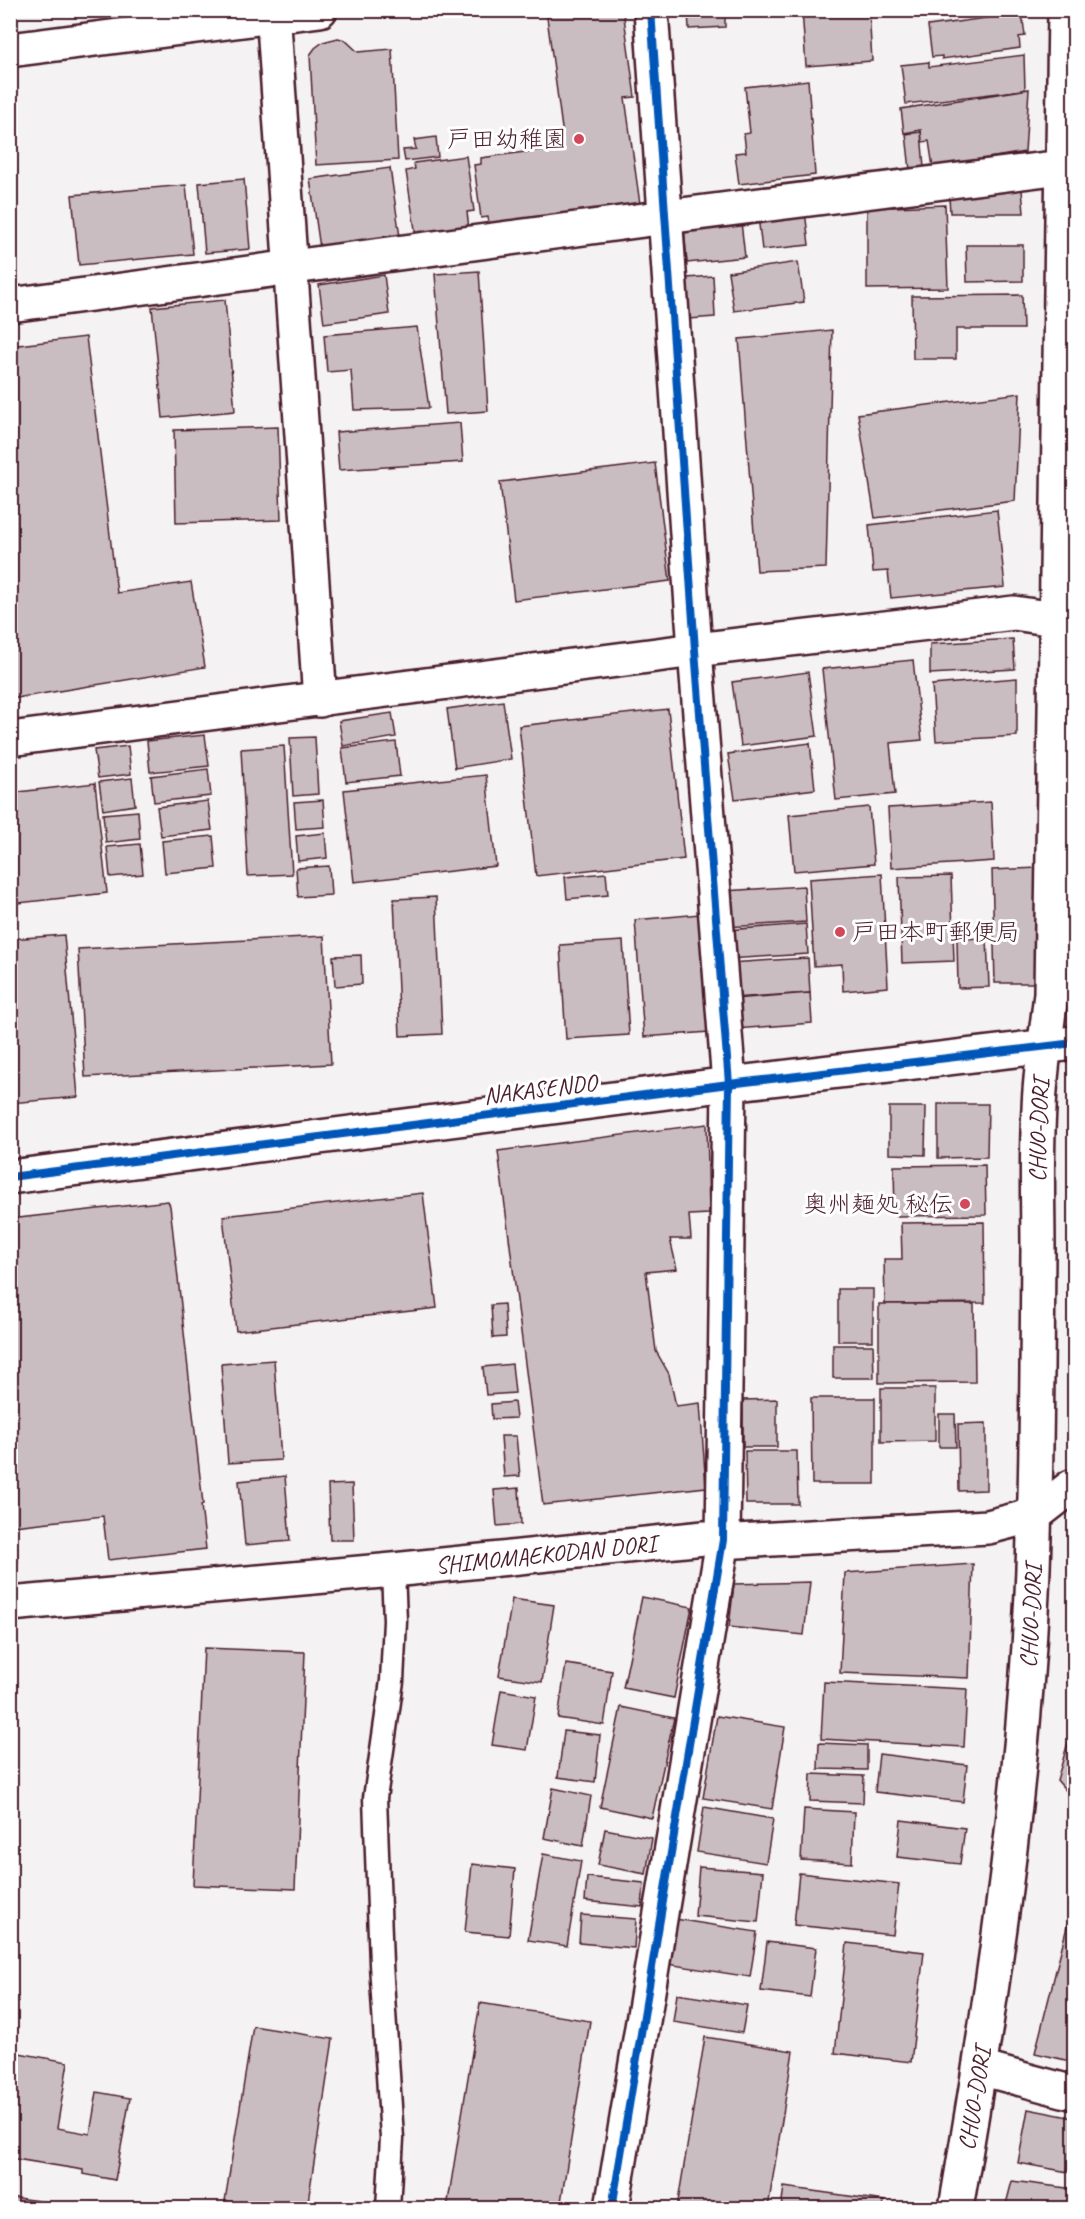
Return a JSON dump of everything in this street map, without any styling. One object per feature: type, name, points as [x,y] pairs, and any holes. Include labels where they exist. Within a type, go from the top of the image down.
[{"type":"main road","points":[[10,50],[274,13],[320,10]]},
{"type":"main road","points":[[612,2208],[723,1540],[729,1084],[695,650],[651,10]]},
{"type":"main road","name":"CHUO-DORI","points":[[956,2208],[980,2068],[1000,1929],[1028,1653],[1036,1471],[1039,1108],[1060,1045],[1051,993],[1065,621],[1067,347],[1062,167],[1065,10]]},
{"type":"main road","points":[[274,13],[320,700]]},
{"type":"main road","points":[[10,305],[666,217],[1062,167]]},
{"type":"main road","points":[[10,739],[695,650],[1014,613],[1065,621]]},
{"type":"main road","name":"NAKASENDO","points":[[10,1177],[729,1084],[1060,1045]]},
{"type":"main road","points":[[1036,1471],[1073,1487]]},
{"type":"main road","name":"SHIMOMAEKODAN DORI","points":[[10,1604],[393,1570],[704,1538],[749,1541],[988,1527],[1035,1515],[1073,1487]]},
{"type":"main road","points":[[980,2068],[1074,2093]]},
{"type":"lane","points":[[388,2208],[392,2138],[381,1964],[375,1798],[392,1681],[395,1621],[393,1570]]},
{"type":"building","points":[[546,10],[623,10],[635,97],[625,98],[640,204],[489,224],[488,217],[481,218],[474,165],[481,164],[481,158],[554,148],[552,138],[563,136]]},
{"type":"building","points":[[688,10],[725,10],[725,27],[689,29]]},
{"type":"building","points":[[802,10],[869,10],[872,61],[806,66]]},
{"type":"building","points":[[951,10],[989,10],[952,14]]},
{"type":"building","points":[[1022,13],[1025,36],[1019,37],[1020,48],[942,59],[942,56],[932,57],[928,26]]},
{"type":"building","points":[[338,38],[345,40],[358,52],[392,49],[398,160],[316,165],[310,55],[323,42]]},
{"type":"building","points":[[1024,55],[1025,90],[906,104],[901,65],[929,62],[929,67]]},
{"type":"building","points":[[808,80],[815,175],[739,184],[735,153],[746,152],[744,134],[750,133],[745,87]]},
{"type":"building","points":[[1029,89],[1025,152],[933,167],[929,141],[922,142],[921,130],[904,133],[901,109]]},
{"type":"building","points":[[921,132],[924,168],[910,170],[906,134]]},
{"type":"building","points":[[436,137],[438,157],[405,161],[403,150],[416,149],[414,140]]},
{"type":"building","points":[[466,156],[474,211],[467,212],[469,229],[416,236],[406,171],[415,169],[414,163]]},
{"type":"building","points":[[390,168],[400,237],[320,248],[310,179]]},
{"type":"building","points":[[244,179],[250,249],[205,253],[199,183]]},
{"type":"building","points":[[186,185],[193,254],[79,265],[72,195]]},
{"type":"building","points":[[1022,190],[1024,213],[950,213],[949,197]]},
{"type":"building","points":[[945,205],[948,288],[867,289],[867,208]]},
{"type":"building","points":[[805,211],[809,245],[762,250],[758,216]]},
{"type":"building","points":[[741,222],[745,257],[687,263],[684,228]]},
{"type":"building","points":[[966,245],[1023,245],[1023,281],[967,282]]},
{"type":"building","points":[[798,262],[804,302],[734,311],[728,272]]},
{"type":"building","points":[[479,271],[488,411],[446,414],[435,274]]},
{"type":"building","points":[[384,275],[389,314],[324,323],[319,285]]},
{"type":"building","points":[[713,276],[715,317],[689,319],[687,278]]},
{"type":"building","points":[[1022,295],[1023,329],[956,329],[956,359],[913,359],[912,296]]},
{"type":"building","points":[[225,300],[235,411],[163,418],[152,307]]},
{"type":"building","points":[[417,327],[429,408],[354,410],[351,370],[327,372],[324,335]]},
{"type":"building","points":[[832,330],[826,568],[757,571],[739,339]]},
{"type":"building","points":[[86,337],[117,593],[191,582],[205,667],[10,699],[10,346]]},
{"type":"building","points":[[1020,393],[1015,501],[875,518],[858,414]]},
{"type":"building","points":[[460,423],[463,462],[339,470],[336,432]]},
{"type":"building","points":[[278,427],[281,520],[176,523],[174,430]]},
{"type":"building","points":[[655,463],[670,581],[514,600],[500,482]]},
{"type":"building","points":[[997,510],[1005,587],[891,598],[888,571],[873,572],[869,525]]},
{"type":"building","points":[[1013,639],[1015,669],[930,674],[930,644]]},
{"type":"building","points":[[913,660],[922,740],[890,743],[895,794],[836,800],[822,669]]},
{"type":"building","points":[[808,672],[817,736],[741,746],[732,682]]},
{"type":"building","points":[[1017,678],[1017,736],[936,741],[932,685]]},
{"type":"building","points":[[503,701],[511,759],[455,768],[447,709]]},
{"type":"building","points":[[668,709],[684,859],[536,876],[519,726]]},
{"type":"building","points":[[392,713],[396,737],[343,746],[339,721]]},
{"type":"building","points":[[205,735],[209,766],[150,772],[147,741]]},
{"type":"building","points":[[315,737],[318,794],[293,796],[290,738]]},
{"type":"building","points":[[396,742],[400,776],[346,782],[342,748]]},
{"type":"building","points":[[810,743],[815,789],[735,799],[728,754]]},
{"type":"building","points":[[128,746],[131,774],[98,778],[94,750]]},
{"type":"building","points":[[284,746],[292,874],[248,876],[241,749]]},
{"type":"building","points":[[208,769],[211,796],[154,802],[151,776]]},
{"type":"building","points":[[486,775],[496,866],[354,882],[344,790]]},
{"type":"building","points":[[132,778],[135,805],[103,810],[99,782]]},
{"type":"building","points":[[95,783],[107,893],[10,904],[10,793]]},
{"type":"building","points":[[323,800],[325,827],[296,829],[294,802]]},
{"type":"building","points":[[208,801],[212,830],[161,836],[157,807]]},
{"type":"building","points":[[991,802],[994,861],[891,868],[888,808]]},
{"type":"building","points":[[869,807],[874,864],[794,871],[789,815]]},
{"type":"building","points":[[138,811],[140,839],[106,843],[103,814]]},
{"type":"building","points":[[325,833],[327,858],[298,861],[296,836]]},
{"type":"building","points":[[213,836],[216,868],[165,873],[162,841]]},
{"type":"building","points":[[140,844],[143,874],[110,877],[107,847]]},
{"type":"building","points":[[329,866],[331,895],[298,897],[296,868]]},
{"type":"building","points":[[1039,868],[1041,983],[995,983],[992,870]]},
{"type":"building","points":[[606,873],[608,895],[567,899],[565,877]]},
{"type":"building","points":[[882,874],[888,987],[843,991],[842,964],[814,966],[809,879]]},
{"type":"building","points":[[951,876],[954,961],[902,963],[899,877]]},
{"type":"building","points":[[804,886],[806,922],[726,927],[724,891]]},
{"type":"building","points":[[436,897],[442,1034],[400,1036],[394,899]]},
{"type":"building","points":[[700,914],[709,1032],[644,1037],[635,920]]},
{"type":"building","points":[[806,924],[808,954],[728,959],[726,930]]},
{"type":"building","points":[[64,935],[78,1097],[10,1103],[10,939]]},
{"type":"building","points":[[324,936],[331,1064],[85,1077],[78,949]]},
{"type":"building","points":[[987,938],[989,987],[958,988],[957,939]]},
{"type":"building","points":[[623,941],[629,1035],[566,1039],[560,945]]},
{"type":"building","points":[[361,955],[362,984],[335,986],[333,956]]},
{"type":"building","points":[[808,958],[810,993],[732,998],[729,963]]},
{"type":"building","points":[[810,993],[812,1023],[735,1029],[733,999]]},
{"type":"building","points":[[938,1104],[988,1104],[987,1157],[938,1158]]},
{"type":"building","points":[[889,1107],[926,1107],[925,1155],[889,1154]]},
{"type":"building","points":[[707,1124],[709,1214],[689,1215],[691,1239],[670,1239],[677,1269],[646,1272],[656,1351],[669,1374],[676,1406],[700,1403],[706,1487],[543,1505],[498,1151]]},
{"type":"building","points":[[985,1165],[986,1215],[895,1216],[894,1166]]},
{"type":"building","points":[[423,1193],[437,1308],[236,1331],[223,1216]]},
{"type":"building","points":[[168,1201],[203,1504],[201,1505],[206,1549],[108,1560],[103,1516],[14,1526],[18,1563],[10,1564],[10,1219]]},
{"type":"building","points":[[984,1222],[985,1303],[885,1304],[884,1259],[902,1259],[901,1223]]},
{"type":"building","points":[[838,1289],[873,1289],[873,1341],[838,1341]]},
{"type":"building","points":[[504,1304],[506,1337],[493,1338],[491,1305]]},
{"type":"building","points":[[879,1304],[974,1304],[975,1382],[879,1383]]},
{"type":"building","points":[[833,1345],[873,1345],[874,1378],[833,1378]]},
{"type":"building","points":[[274,1360],[281,1460],[228,1463],[221,1364]]},
{"type":"building","points":[[512,1364],[515,1393],[486,1395],[483,1367]]},
{"type":"building","points":[[881,1388],[935,1388],[935,1441],[881,1442]]},
{"type":"building","points":[[811,1398],[875,1398],[875,1484],[812,1484]]},
{"type":"building","points":[[777,1399],[777,1447],[743,1447],[743,1400]]},
{"type":"building","points":[[514,1402],[516,1418],[492,1419],[491,1404]]},
{"type":"building","points":[[939,1414],[955,1414],[956,1447],[939,1447]]},
{"type":"building","points":[[986,1423],[986,1490],[959,1491],[958,1424]]},
{"type":"building","points":[[501,1436],[516,1436],[520,1476],[504,1477]]},
{"type":"building","points":[[745,1451],[797,1451],[798,1504],[746,1504]]},
{"type":"building","points":[[285,1476],[290,1541],[245,1545],[239,1481]]},
{"type":"building","points":[[352,1484],[354,1540],[330,1540],[328,1485]]},
{"type":"building","points":[[519,1488],[521,1524],[497,1526],[494,1490]]},
{"type":"building","points":[[973,1564],[969,1678],[840,1673],[845,1573]]},
{"type":"building","points":[[810,1582],[804,1635],[729,1627],[734,1584]]},
{"type":"building","points":[[642,1597],[692,1607],[674,1698],[623,1688]]},
{"type":"building","points":[[512,1599],[554,1605],[542,1682],[499,1676]]},
{"type":"building","points":[[204,1648],[305,1652],[295,1889],[193,1885]]},
{"type":"building","points":[[566,1664],[612,1671],[604,1725],[558,1718]]},
{"type":"building","points":[[824,1682],[967,1689],[964,1747],[821,1739]]},
{"type":"building","points":[[501,1690],[536,1696],[527,1750],[492,1745]]},
{"type":"building","points":[[621,1707],[674,1718],[652,1818],[600,1807]]},
{"type":"building","points":[[717,1716],[785,1727],[772,1809],[703,1798]]},
{"type":"building","points":[[1074,1722],[1074,1800],[1057,1780]]},
{"type":"building","points":[[564,1731],[600,1735],[595,1782],[558,1777]]},
{"type":"building","points":[[819,1743],[867,1745],[867,1770],[818,1769]]},
{"type":"building","points":[[879,1754],[967,1765],[963,1802],[875,1792]]},
{"type":"building","points":[[811,1774],[864,1776],[863,1803],[810,1801]]},
{"type":"building","points":[[553,1788],[591,1796],[583,1846],[544,1838]]},
{"type":"building","points":[[704,1807],[773,1819],[766,1863],[697,1852]]},
{"type":"building","points":[[804,1809],[854,1812],[852,1863],[801,1860]]},
{"type":"building","points":[[901,1820],[965,1828],[960,1864],[897,1857]]},
{"type":"building","points":[[605,1829],[652,1838],[646,1874],[598,1865]]},
{"type":"building","points":[[543,1854],[581,1861],[567,1946],[528,1940]]},
{"type":"building","points":[[472,1864],[515,1869],[509,1936],[465,1932]]},
{"type":"building","points":[[699,1867],[763,1872],[758,1922],[695,1916]]},
{"type":"building","points":[[799,1873],[899,1884],[893,1935],[794,1925]]},
{"type":"building","points":[[587,1877],[644,1883],[642,1907],[585,1901]]},
{"type":"building","points":[[1074,1899],[1074,2062],[1035,2053]]},
{"type":"building","points":[[581,1915],[636,1919],[634,1948],[579,1943]]},
{"type":"building","points":[[675,1919],[757,1932],[750,1977],[667,1964]]},
{"type":"building","points":[[767,1942],[816,1948],[810,1997],[761,1991]]},
{"type":"building","points":[[847,1943],[924,1952],[911,2062],[835,2053]]},
{"type":"building","points":[[677,1994],[747,2005],[742,2033],[673,2022]]},
{"type":"building","points":[[480,2003],[590,2021],[560,2208],[447,2208]]},
{"type":"building","points":[[253,2026],[333,2039],[307,2208],[275,2208],[225,2201]]},
{"type":"building","points":[[705,2037],[793,2051],[768,2208],[677,2208]]},
{"type":"building","points":[[19,2053],[68,2062],[57,2128],[90,2134],[97,2092],[130,2098],[115,2180],[83,2174],[83,2170],[10,2158],[10,2103]]},
{"type":"building","points":[[1028,2109],[1074,2118],[1074,2173],[1018,2163]]},
{"type":"building","points":[[1012,2181],[1074,2189],[1074,2208],[1005,2208]]},
{"type":"building","points":[[784,2187],[884,2201],[883,2208],[781,2208]]},
{"type":"building","points":[[10,2197],[90,2208],[10,2208]]},
{"type":"cycle path","points":[[612,2208],[723,1540],[729,1084],[695,650],[651,10]]},
{"type":"cycle path","points":[[10,1177],[729,1084],[1074,1043]]},
{"type":"place","name":"戸田幼稚園","points":[[579,139]]},
{"type":"place","name":"戸田本町郵便局","points":[[840,932]]},
{"type":"place","name":"奥州麺処 秘伝","points":[[965,1204]]}]
